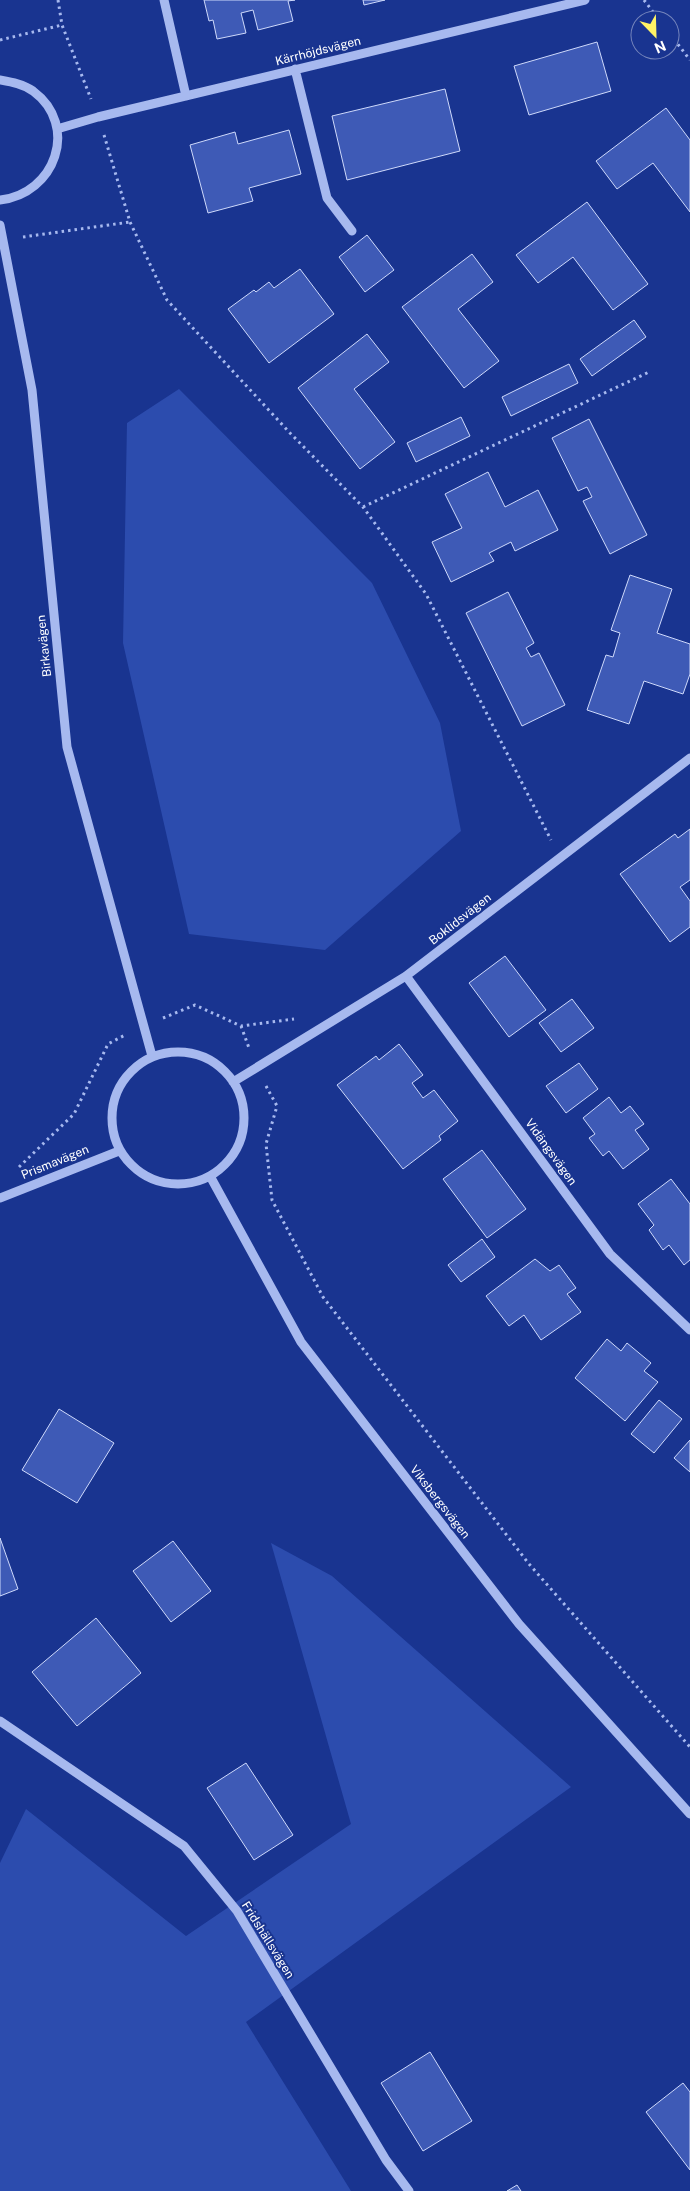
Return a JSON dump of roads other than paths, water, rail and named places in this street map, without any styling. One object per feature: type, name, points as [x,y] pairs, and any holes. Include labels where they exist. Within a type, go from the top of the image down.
[{"type":"street","points":[[164,0],[186,96]]},
{"type":"street","name":"Kärrhöjdsvägen","points":[[56,129],[98,117],[585,0]]},
{"type":"street","points":[[295,69],[327,198],[352,231]]},
{"type":"street","points":[[0,80],[15,83],[31,90],[47,106],[56,129],[56,154],[48,173],[27,193],[11,199],[0,200]]},
{"type":"street","name":"Birkavägen","points":[[0,225],[32,390],[67,747],[152,1056]]},
{"type":"street","name":"Boklidsvägen","points":[[233,1082],[406,976],[690,758]]},
{"type":"street","name":"Vidängsvägen","points":[[406,976],[610,1254],[690,1330]]},
{"type":"street","points":[[179,1051],[198,1055],[215,1063],[233,1082],[243,1106],[242,1134],[233,1156],[223,1167],[210,1176],[194,1183],[176,1185],[160,1183],[146,1177],[130,1166],[119,1151],[111,1127],[113,1100],[119,1086],[128,1074],[152,1056],[179,1051]]},
{"type":"street","name":"Prismavägen","points":[[0,1198],[119,1151]]},
{"type":"street","name":"Viksbergsvägen","points":[[210,1176],[301,1342],[519,1624],[690,1814]]},
{"type":"street","name":"Fridshällsvägen","points":[[0,1721],[184,1846],[237,1911],[386,2160],[409,2191]]}]
